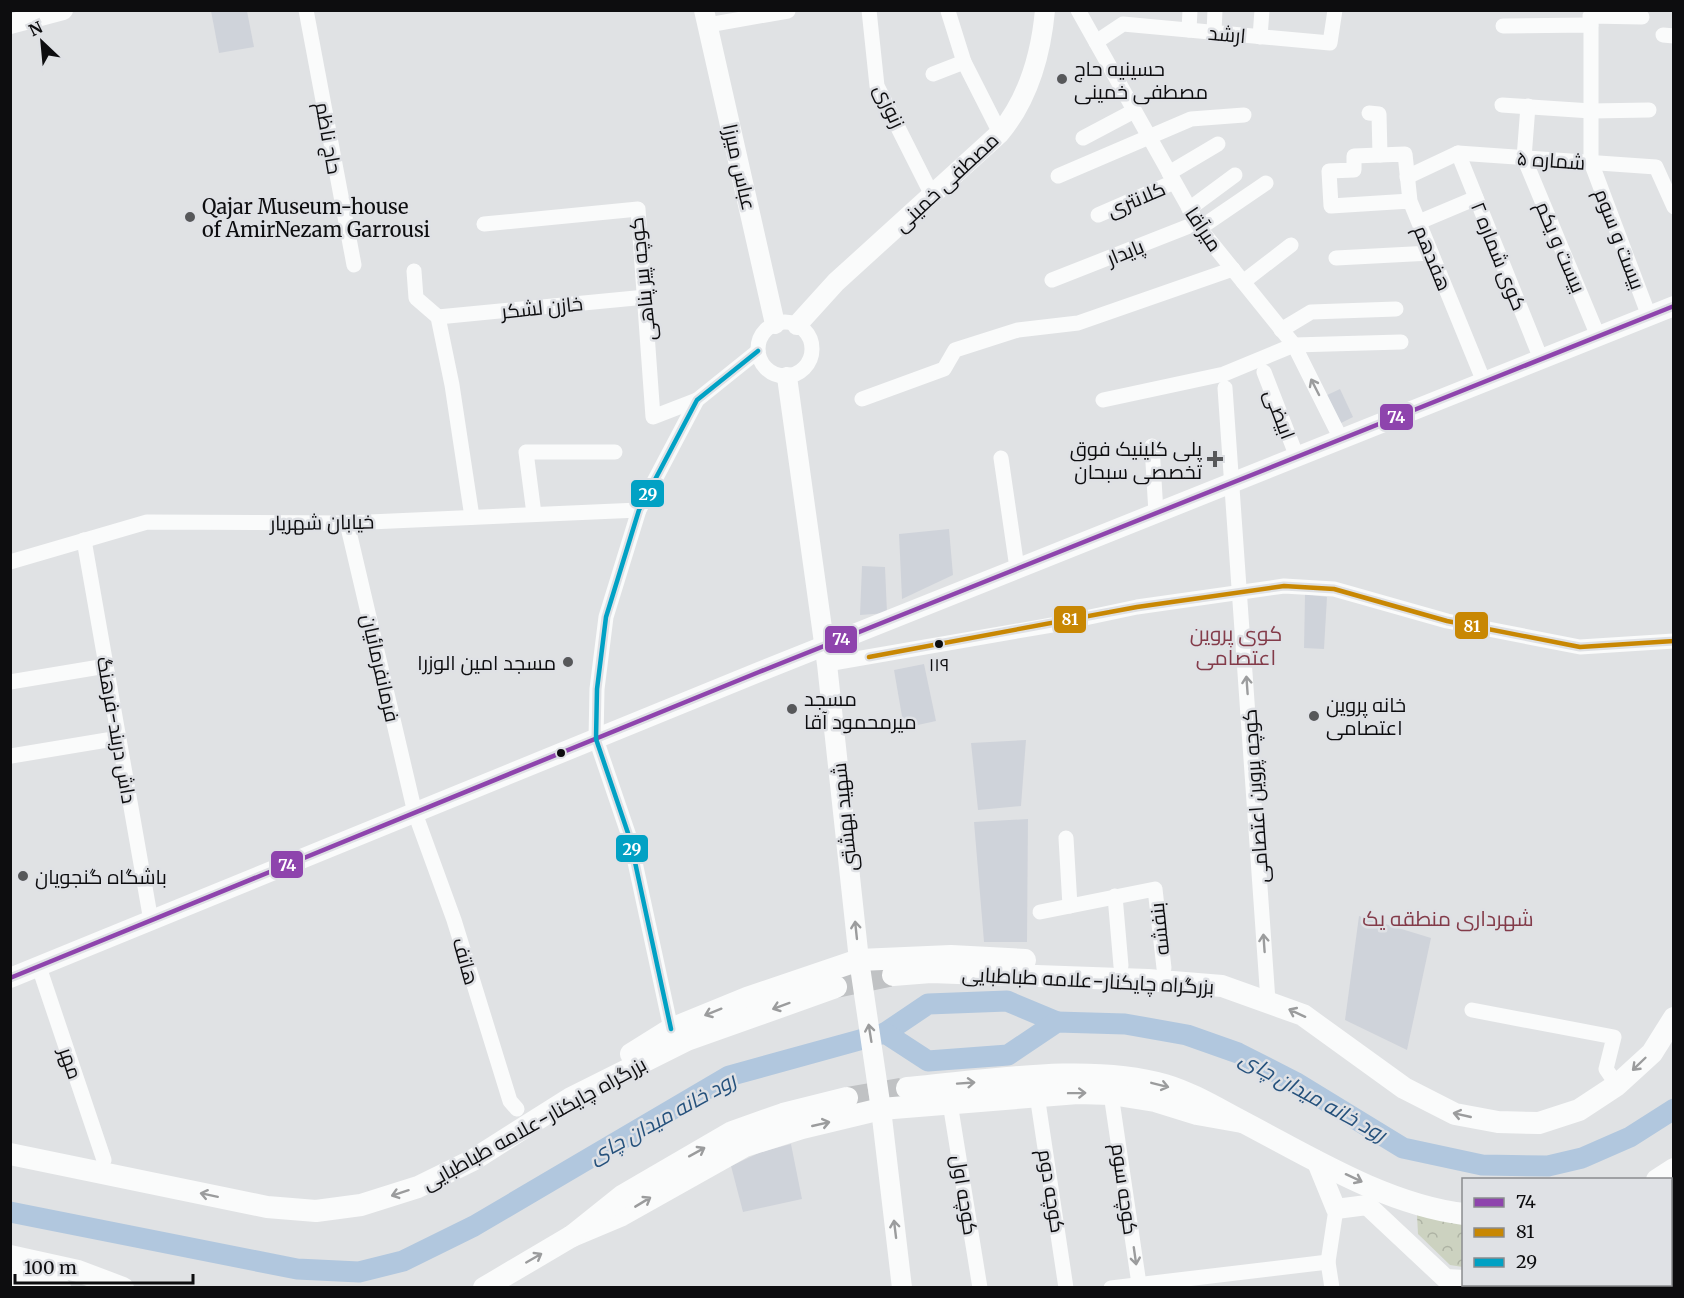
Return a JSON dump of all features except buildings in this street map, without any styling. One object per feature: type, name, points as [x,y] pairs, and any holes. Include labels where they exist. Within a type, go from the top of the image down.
[{"type":"highway","points":[[571,1098],[619,1061],[671,1029],[747,998],[859,960],[951,956],[1164,968],[1222,986]]},
{"type":"highway","name":"بزرگراه چایکنار-علامه طباطبایی","points":[[893,975],[932,972],[1136,979],[1222,986],[1303,1015],[1404,1088],[1455,1114],[1498,1122],[1539,1123],[1579,1110],[1617,1085],[1652,1053],[1674,1018]]},
{"type":"highway","name":"بزرگراه چایکنار-علامه طباطبایی","points":[[10,1154],[267,1207],[316,1212],[362,1205],[418,1187],[472,1160],[571,1098],[687,1040],[836,987]]},
{"type":"highway","points":[[908,1088],[1076,1074],[1121,1077],[1165,1086],[1202,1100],[1316,1160],[1398,1198],[1443,1212],[1462,1214]]},
{"type":"highway","points":[[483,1287],[572,1236],[622,1215],[745,1146],[802,1128],[881,1110],[1037,1095],[1111,1094],[1155,1101],[1197,1114],[1242,1122]]},
{"type":"highway","points":[[572,1236],[622,1196],[732,1132],[783,1114],[848,1098]]},
{"type":"highway","points":[[1659,1178],[1674,1169]]},
{"type":"highway","points":[[10,1256],[78,1271],[123,1287]]},
{"type":"highway","points":[[10,1278],[59,1287]]},
{"type":"main road","points":[[10,24],[63,10]]},
{"type":"main road","name":"مصطفی خمینی","points":[[797,325],[837,282],[1000,133],[1011,120],[1033,76],[1045,10]]},
{"type":"main road","name":"عباس میرزا","points":[[706,17],[775,324]]},
{"type":"main road","points":[[10,978],[596,739],[826,655],[1017,568],[1674,306]]},
{"type":"main road","points":[[787,376],[826,655]]},
{"type":"main road","name":"شهید بهشتى","points":[[826,655],[859,960],[881,1110]]},
{"type":"main road","points":[[881,1110],[902,1287]]},
{"type":"main road","points":[[1316,1160],[1336,1209],[1367,1205],[1446,1279],[1462,1280]]},
{"type":"main road","points":[[1548,1286],[1588,1287]]},
{"type":"street","name":"حاج ناظم","points":[[306,10],[354,265]]},
{"type":"street","name":"زنوزی","points":[[869,10],[878,86],[932,195]]},
{"type":"street","name":"میرآقا","points":[[1078,10],[1189,209],[1243,282],[1294,345],[1341,439]]},
{"type":"street","points":[[1189,30],[1191,10]]},
{"type":"street","points":[[1214,32],[1215,10]]},
{"type":"street","points":[[1260,37],[1262,10]]},
{"type":"street","name":"ارشد","points":[[1095,42],[1123,24],[1330,43],[1335,10]]},
{"type":"street","points":[[706,17],[788,11]]},
{"type":"street","points":[[948,11],[964,62],[1000,133]]},
{"type":"street","points":[[1591,162],[1590,16],[1642,17]]},
{"type":"street","points":[[1503,26],[1590,25]]},
{"type":"street","points":[[933,74],[964,62]]},
{"type":"street","points":[[1502,105],[1591,111],[1649,110]]},
{"type":"street","points":[[1524,158],[1528,106]]},
{"type":"street","points":[[1083,138],[1134,111]]},
{"type":"street","points":[[1368,113],[1379,114],[1380,155],[1354,156],[1354,170],[1329,171],[1331,206],[1410,201]]},
{"type":"street","points":[[1058,176],[1150,138],[1191,118],[1244,115]]},
{"type":"street","name":"کلانتری","points":[[1098,215],[1172,178],[1218,144]]},
{"type":"street","name":"شماره ۵","points":[[1407,177],[1458,153],[1656,167],[1674,207]]},
{"type":"street","name":"کوی شماره ۲","points":[[1458,153],[1541,359]]},
{"type":"street","name":"هفدهم","points":[[1380,155],[1405,154],[1410,201],[1484,382]]},
{"type":"street","name":"بیست و یکم","points":[[1524,158],[1598,336]]},
{"type":"street","name":"بیست و سوم","points":[[1591,162],[1649,316]]},
{"type":"street","points":[[1189,209],[1234,175]]},
{"type":"street","name":"پایدار","points":[[1052,280],[1199,225],[1266,183]]},
{"type":"street","points":[[1419,222],[1476,198]]},
{"type":"street","name":"کوچه پیر پناهی","points":[[484,224],[638,209],[653,417],[698,400]]},
{"type":"street","points":[[1243,282],[1291,245]]},
{"type":"street","points":[[1336,258],[1431,253]]},
{"type":"street","points":[[862,399],[944,369],[956,350],[1018,330],[1078,323],[1233,269]]},
{"type":"street","points":[[414,271],[416,298],[438,317],[452,385],[472,517]]},
{"type":"street","name":"خازن لشکر","points":[[438,317],[646,297]]},
{"type":"street","points":[[1281,330],[1311,312],[1396,309]]},
{"type":"street","points":[[671,1029],[630,839],[596,739],[597,689],[606,617],[639,510],[698,400],[758,351],[762,336],[775,324],[786,322],[797,325],[810,337],[812,354],[803,370],[787,376],[779,376],[765,368],[758,351]]},
{"type":"street","points":[[1103,400],[1224,374],[1294,345],[1401,342]]},
{"type":"street","name":"ابیضی","points":[[1264,372],[1297,457]]},
{"type":"street","name":"کوچه پروین اعتصامی","points":[[1225,388],[1268,1001]]},
{"type":"street","points":[[1152,446],[1156,513]]},
{"type":"street","points":[[534,514],[526,452],[615,452]]},
{"type":"street","points":[[1000,458],[1017,568]]},
{"type":"street","name":"خیابان شهریار","points":[[10,562],[147,522],[347,523],[639,510]]},
{"type":"street","name":"فرمانفرمائیان","points":[[347,523],[415,813]]},
{"type":"street","name":"داش دربند-فرهنگ","points":[[84,540],[151,921]]},
{"type":"street","points":[[826,655],[1284,586],[1334,589],[1447,621],[1580,647],[1674,641]]},
{"type":"street","points":[[10,682],[106,666]]},
{"type":"street","points":[[11,756],[119,738]]},
{"type":"street","name":"هاتف","points":[[415,813],[454,920],[510,1101],[518,1109]]},
{"type":"street","points":[[1066,838],[1070,906]]},
{"type":"street","name":"بنفشه","points":[[1115,896],[1155,889],[1164,968]]},
{"type":"street","points":[[1040,912],[1115,896],[1121,966]]},
{"type":"street","name":"مهر","points":[[39,967],[104,1160]]},
{"type":"street","points":[[1472,1010],[1614,1037],[1606,1069],[1617,1085]]},
{"type":"street","name":"کوچه سوم","points":[[1111,1094],[1139,1284]]},
{"type":"street","name":"کوچه دوم","points":[[1037,1095],[1066,1287]]},
{"type":"street","name":"کوچه اول","points":[[950,1103],[980,1287]]},
{"type":"street","points":[[1332,1287],[1328,1262],[1336,1209]]},
{"type":"street","points":[[1111,1287],[1328,1262]]},
{"type":"shaded area","points":[[211,11],[247,11],[254,47],[219,53]]},
{"type":"shaded area","points":[[1340,389],[1353,417],[1337,425],[1323,397]]},
{"type":"shaded area","points":[[949,529],[953,575],[902,599],[899,534]]},
{"type":"shaded area","points":[[862,566],[885,567],[887,613],[860,615]]},
{"type":"shaded area","points":[[1305,594],[1327,597],[1324,649],[1304,648]]},
{"type":"shaded area","points":[[924,664],[936,721],[904,728],[894,670]]},
{"type":"shaded area","points":[[1026,740],[1021,806],[978,810],[971,743]]},
{"type":"shaded area","points":[[1028,819],[1027,942],[984,942],[974,822]]},
{"type":"shaded area","points":[[1359,916],[1431,938],[1407,1050],[1345,1020]]},
{"type":"shaded area","points":[[791,1144],[802,1199],[743,1212],[731,1166],[761,1152]]},
{"type":"green space","points":[[1417,1215],[1462,1219],[1462,1267],[1450,1265],[1418,1234]]},
{"type":"waterway","points":[[885,1033],[928,1004],[1007,1001],[1057,1022]]},
{"type":"waterway","name":"رود خانه میدان چای","points":[[10,1212],[297,1269],[359,1272],[403,1261],[474,1226],[729,1076],[885,1033],[928,1061],[1008,1055],[1057,1022],[1125,1024],[1187,1035],[1238,1053],[1295,1082],[1403,1148],[1482,1165],[1548,1166],[1582,1158],[1630,1137],[1674,1109]]},
{"type":"tunnel","points":[[836,987],[893,975]]},
{"type":"tunnel","points":[[847,1098],[907,1088]]},
{"type":"transit line","name":"74","points":[[10,978],[759,672],[1674,306]]},
{"type":"transit line","name":"29","points":[[671,1029],[630,839],[596,739],[597,689],[606,617],[639,510],[697,400],[758,351]]},
{"type":"transit line","name":"81","points":[[869,657],[1137,607],[1284,586],[1334,589],[1447,621],[1580,647],[1674,641]]},
{"type":"place","name":"حسینیه حاج مصطفی خمینی","points":[[1062,79]]},
{"type":"place","name":"Qajar Museum-house of AmirNezam Garrousi","points":[[190,217]]},
{"type":"place","name":"پلی کلینیک فوق تخصصی سبحان","points":[[1215,459]]},
{"type":"place","name":"۱۱۹","points":[[939,644]]},
{"type":"place","name":"مسجد امین الوزرا","points":[[568,662]]},
{"type":"place","name":"مسجد میرمحمود آقا","points":[[792,709]]},
{"type":"place","name":"خانه پروین اعتصامی","points":[[1314,716]]},
{"type":"place","name":"باشگاه گنجویان","points":[[23,876]]},
{"type":"district","name":"کوی پروین اعتصامی","points":[[1236,645]]},
{"type":"district","name":"شهرداری منطقه یک","points":[[1448,918]]}]
